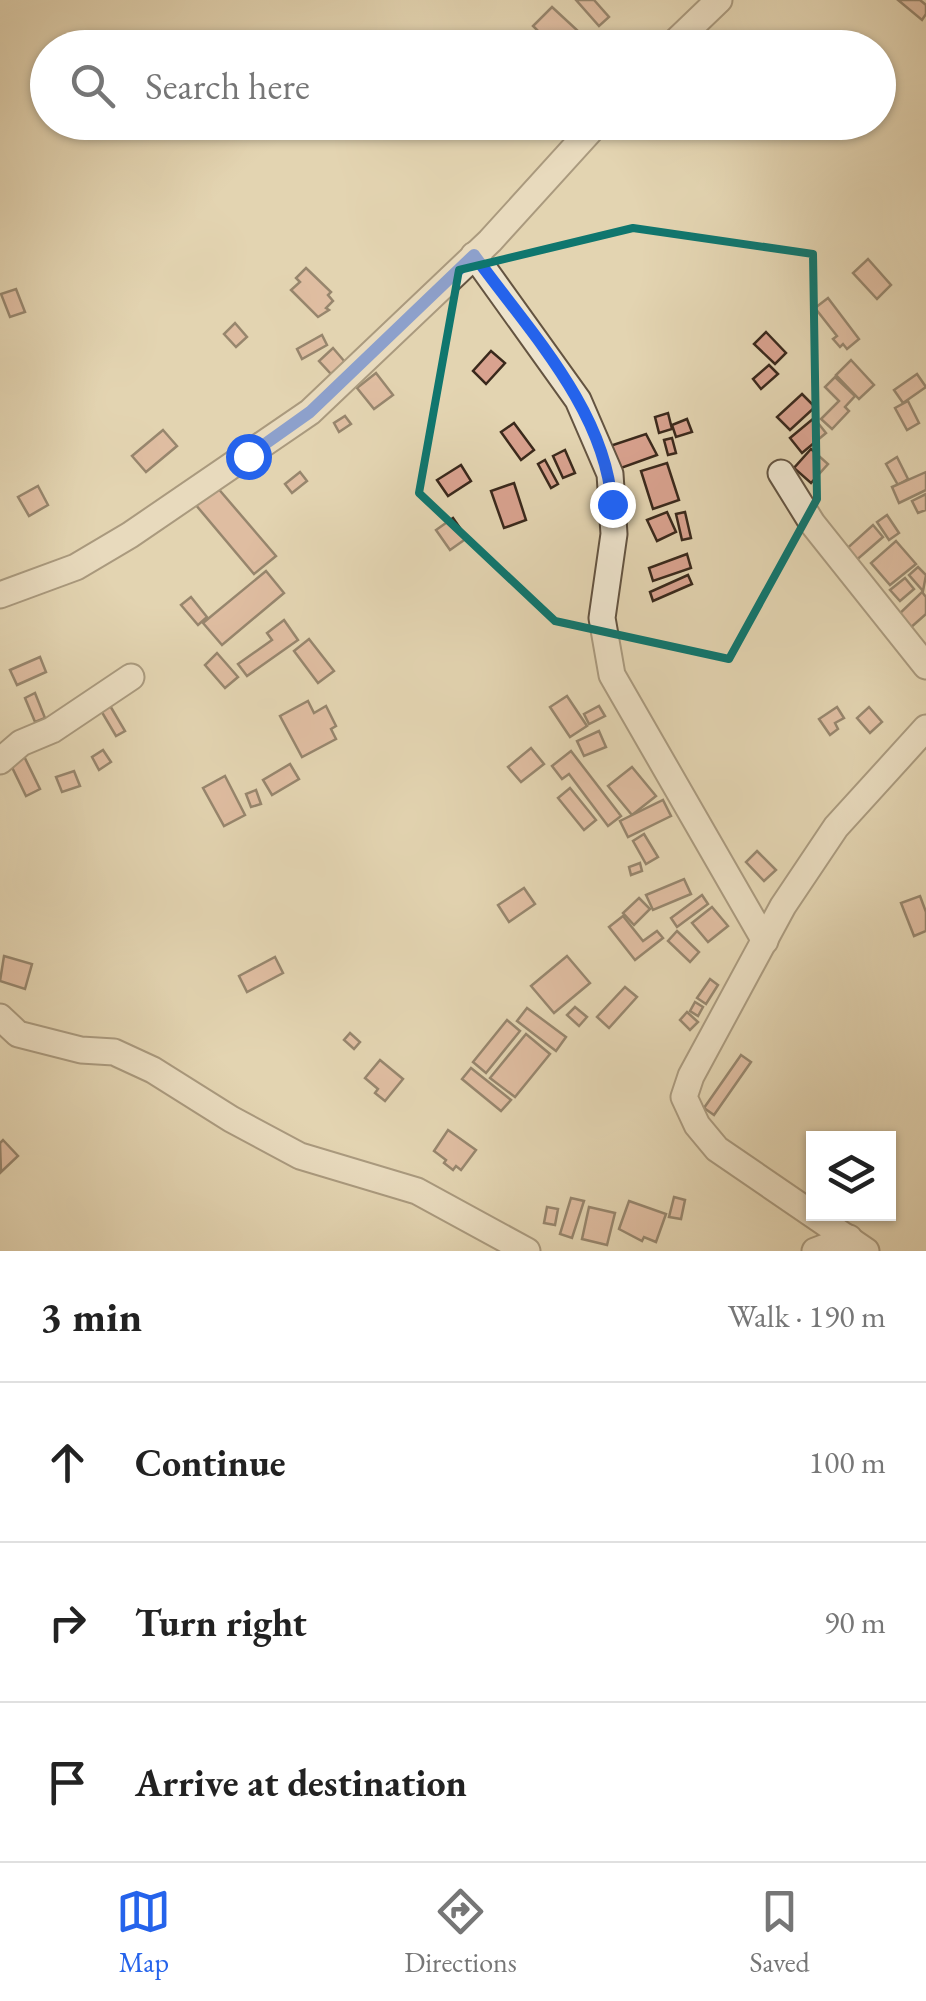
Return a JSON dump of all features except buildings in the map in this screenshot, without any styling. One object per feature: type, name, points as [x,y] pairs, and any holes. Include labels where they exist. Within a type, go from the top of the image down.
[{"type":"street","points":[[687,30],[718,0]]},
{"type":"street","points":[[0,595],[76,567],[310,412],[474,255],[581,140]]},
{"type":"street","points":[[474,255],[578,400],[610,474],[614,534],[602,618],[612,675],[766,941]]},
{"type":"street","points":[[781,473],[812,523],[926,666]]},
{"type":"street","points":[[0,761],[21,743],[52,730],[131,676]]},
{"type":"street","points":[[857,1244],[717,1148],[697,1125],[684,1097],[784,906],[836,828],[926,728]]},
{"type":"street","points":[[0,1017],[18,1034],[81,1050],[114,1052],[153,1070],[300,1156],[418,1191],[527,1251]]},
{"type":"street","points":[[816,1251],[857,1244]]},
{"type":"highlighted area","points":[[633,228],[813,254],[817,499],[729,659],[555,621],[419,493],[459,270]]},
{"type":"route","points":[[248,456],[310,412],[474,255],[578,400],[610,474],[612,504]]}]
